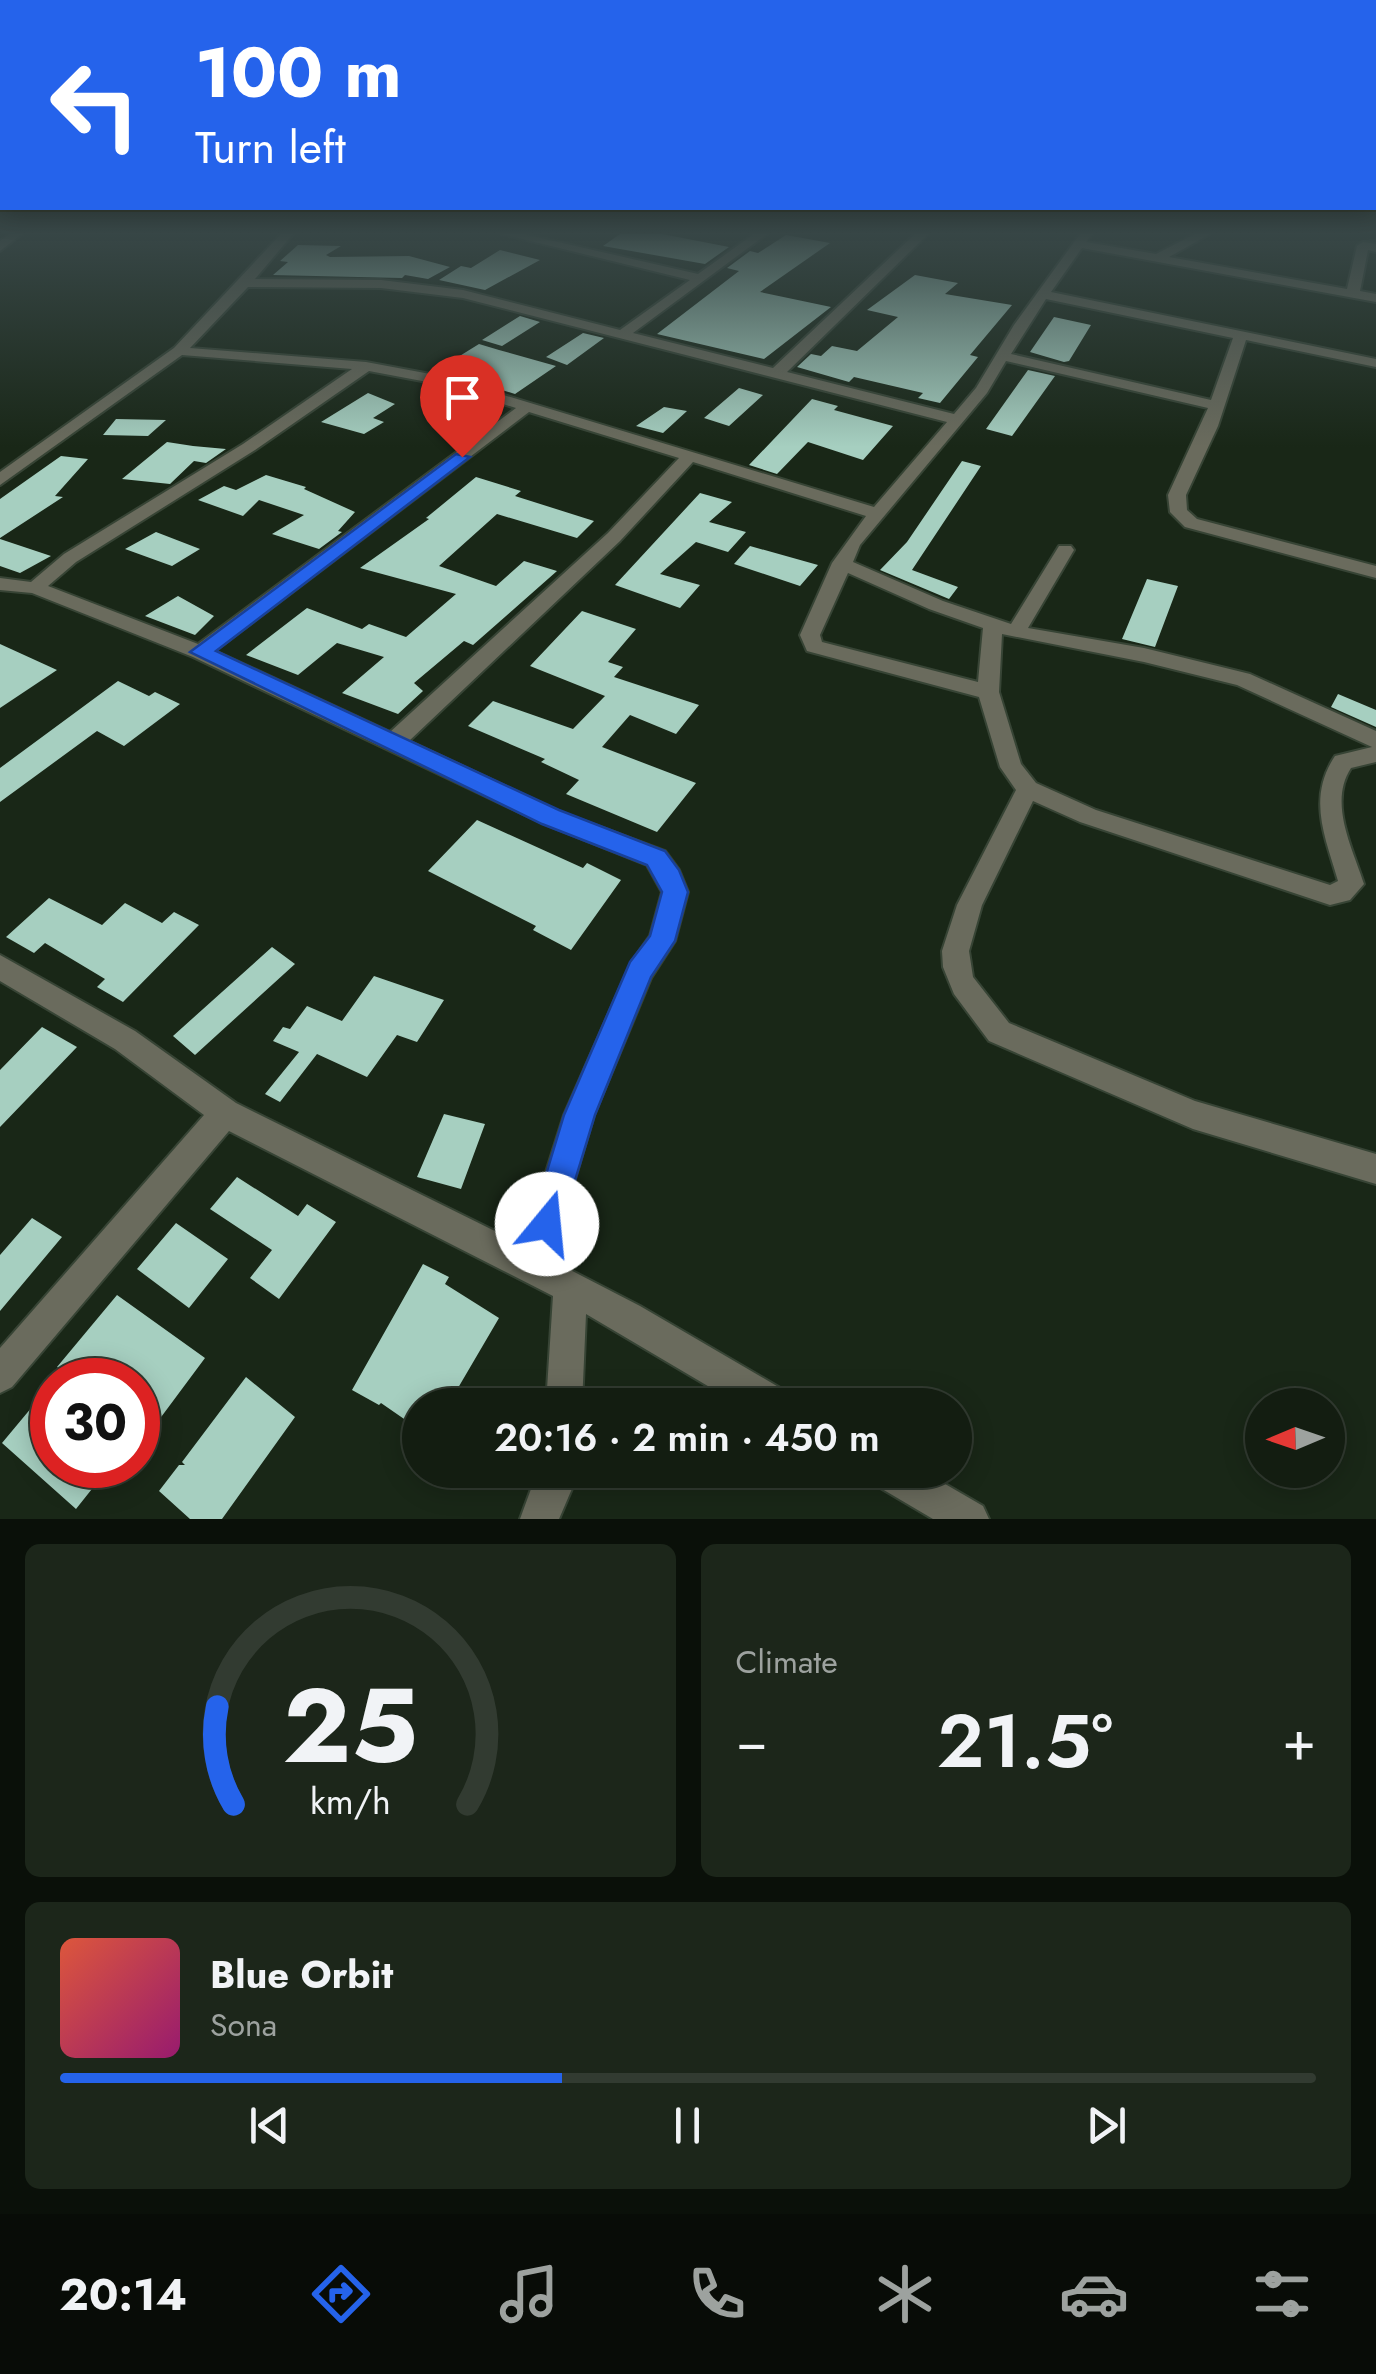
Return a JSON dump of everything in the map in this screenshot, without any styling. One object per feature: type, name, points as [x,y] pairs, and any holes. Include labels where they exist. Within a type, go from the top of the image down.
[{"type":"street","points":[[0,480],[180,351],[224,305]]},
{"type":"street","points":[[507,305],[956,419]]},
{"type":"street","points":[[623,334],[663,305]]},
{"type":"street","points":[[776,374],[848,305]]},
{"type":"street","points":[[988,692],[814,646],[810,635],[840,562],[982,390],[1038,305]]},
{"type":"street","points":[[1093,305],[1376,364]]},
{"type":"street","points":[[1241,335],[1214,404],[1210,426],[1177,495],[1178,512],[1184,518],[1376,572]]},
{"type":"street","points":[[180,351],[366,366],[442,380],[878,514]]},
{"type":"street","points":[[1002,356],[1214,404]]},
{"type":"street","points":[[35,588],[70,558],[249,447],[366,366]]},
{"type":"street","points":[[200,652],[525,408]]},
{"type":"street","points":[[393,742],[614,537],[690,456]]},
{"type":"street","points":[[1065,550],[1004,629],[988,692],[1011,767],[1028,789],[1088,816],[1330,895],[1341,893],[1351,884],[1330,814],[1337,769],[1352,759],[1376,754]]},
{"type":"street","points":[[840,562],[1004,629],[1144,655],[1244,680],[1376,740]]},
{"type":"street","points":[[0,584],[35,588],[200,652],[550,817],[656,858],[675,892],[662,941],[640,971],[580,1115],[532,1270]]},
{"type":"street","points":[[1028,789],[958,928],[956,966],[979,1011],[999,1032],[1193,1115],[1376,1169]]},
{"type":"street","points":[[0,967],[124,1040],[224,1113],[432,1214],[628,1318],[745,1388]]},
{"type":"street","points":[[0,1376],[224,1113]]},
{"type":"street","points":[[565,1388],[570,1290]]},
{"type":"street","points":[[539,1519],[554,1488]]},
{"type":"street","points":[[916,1488],[970,1519]]},
{"type":"building","points":[[695,305],[831,307],[764,359],[657,334]]},
{"type":"building","points":[[874,305],[1012,305],[970,355],[978,357],[940,403],[918,398],[923,393],[854,377],[849,382],[797,367],[811,354],[821,356],[832,346],[857,351],[898,317],[867,310]]},
{"type":"building","points":[[520,316],[540,322],[502,346],[482,340]]},
{"type":"building","points":[[1054,317],[1091,325],[1069,361],[1030,352]]},
{"type":"building","points":[[583,333],[604,338],[567,365],[546,357]]},
{"type":"building","points":[[479,344],[556,366],[515,394],[437,370]]},
{"type":"building","points":[[1028,370],[1055,376],[1012,436],[986,429]]},
{"type":"building","points":[[739,388],[763,395],[729,426],[704,418]]},
{"type":"building","points":[[368,393],[395,404],[373,418],[384,422],[364,434],[321,422]]},
{"type":"building","points":[[812,399],[838,406],[834,410],[893,426],[863,460],[808,442],[777,474],[749,465]]},
{"type":"building","points":[[664,407],[687,411],[663,433],[636,426]]},
{"type":"building","points":[[116,419],[166,420],[148,436],[103,435]]},
{"type":"building","points":[[167,442],[226,449],[206,463],[194,461],[170,484],[122,479]]},
{"type":"building","points":[[61,456],[88,459],[55,496],[63,497],[0,538],[0,499]]},
{"type":"building","points":[[962,461],[981,466],[912,570],[958,587],[949,599],[880,570],[907,542]]},
{"type":"building","points":[[266,475],[306,487],[355,512],[338,531],[342,532],[319,549],[272,534],[304,515],[259,500],[243,516],[198,500],[224,486],[236,490]]},
{"type":"building","points":[[476,477],[521,491],[515,496],[594,521],[577,538],[497,514],[439,566],[496,586],[524,561],[557,571],[473,645],[464,641],[414,683],[423,691],[398,714],[342,693],[384,657],[337,643],[298,675],[246,655],[307,608],[362,629],[369,624],[406,637],[456,594],[360,568],[429,519],[426,518]]},
{"type":"building","points":[[700,493],[732,502],[709,522],[746,532],[728,552],[696,542],[660,574],[700,585],[680,608],[615,585]]},
{"type":"building","points":[[156,532],[200,549],[172,566],[125,549]]},
{"type":"building","points":[[0,539],[51,556],[20,573],[0,566]]},
{"type":"building","points":[[750,546],[818,565],[800,586],[734,564]]},
{"type":"building","points":[[1147,579],[1178,586],[1155,647],[1122,639]]},
{"type":"building","points":[[178,596],[214,616],[195,635],[145,616]]},
{"type":"building","points":[[582,611],[636,629],[608,662],[623,667],[614,677],[699,705],[676,734],[630,715],[602,747],[696,783],[657,832],[566,794],[579,780],[541,762],[545,759],[468,726],[493,701],[573,729],[605,696],[530,666]]},
{"type":"building","points":[[0,644],[57,670],[0,708]]},
{"type":"building","points":[[118,681],[149,696],[155,692],[180,704],[124,746],[97,731],[0,802],[0,768]]},
{"type":"building","points":[[1338,694],[1376,710],[1376,727],[1331,707]]},
{"type":"building","points":[[477,820],[583,868],[587,863],[621,880],[571,950],[533,930],[536,926],[428,871]]},
{"type":"building","points":[[49,898],[102,925],[125,903],[162,923],[174,912],[199,925],[123,1002],[97,987],[105,979],[45,943],[34,953],[6,937]]},
{"type":"building","points":[[272,947],[295,964],[195,1055],[173,1036]]},
{"type":"building","points":[[374,976],[444,1000],[417,1042],[397,1035],[367,1077],[317,1054],[280,1102],[265,1094],[299,1052],[273,1041],[283,1027],[290,1029],[307,1006],[342,1021]]},
{"type":"building","points":[[42,1027],[77,1047],[0,1127],[0,1070]]},
{"type":"building","points":[[444,1114],[485,1124],[461,1189],[417,1177]]},
{"type":"building","points":[[237,1177],[298,1216],[307,1204],[336,1222],[279,1299],[250,1278],[272,1250],[210,1209]]},
{"type":"building","points":[[32,1218],[62,1237],[0,1311],[0,1255]]},
{"type":"building","points":[[176,1223],[228,1259],[189,1308],[137,1269]]},
{"type":"building","points":[[423,1264],[449,1277],[445,1284],[499,1318],[458,1388],[402,1388],[402,1418],[352,1390]]},
{"type":"building","points":[[117,1295],[205,1358],[160,1419],[160,1358],[64,1358]]},
{"type":"building","points":[[246,1377],[295,1417],[222,1519],[190,1519],[159,1491],[179,1465],[185,1465],[182,1462]]},
{"type":"building","points":[[30,1409],[30,1468],[2,1443]]},
{"type":"building","points":[[52,1488],[93,1488],[76,1509]]},
{"type":"route","points":[[462,457],[200,652],[498,794],[656,858],[670,877],[675,892],[662,941],[640,971],[580,1115],[547,1224]]}]
